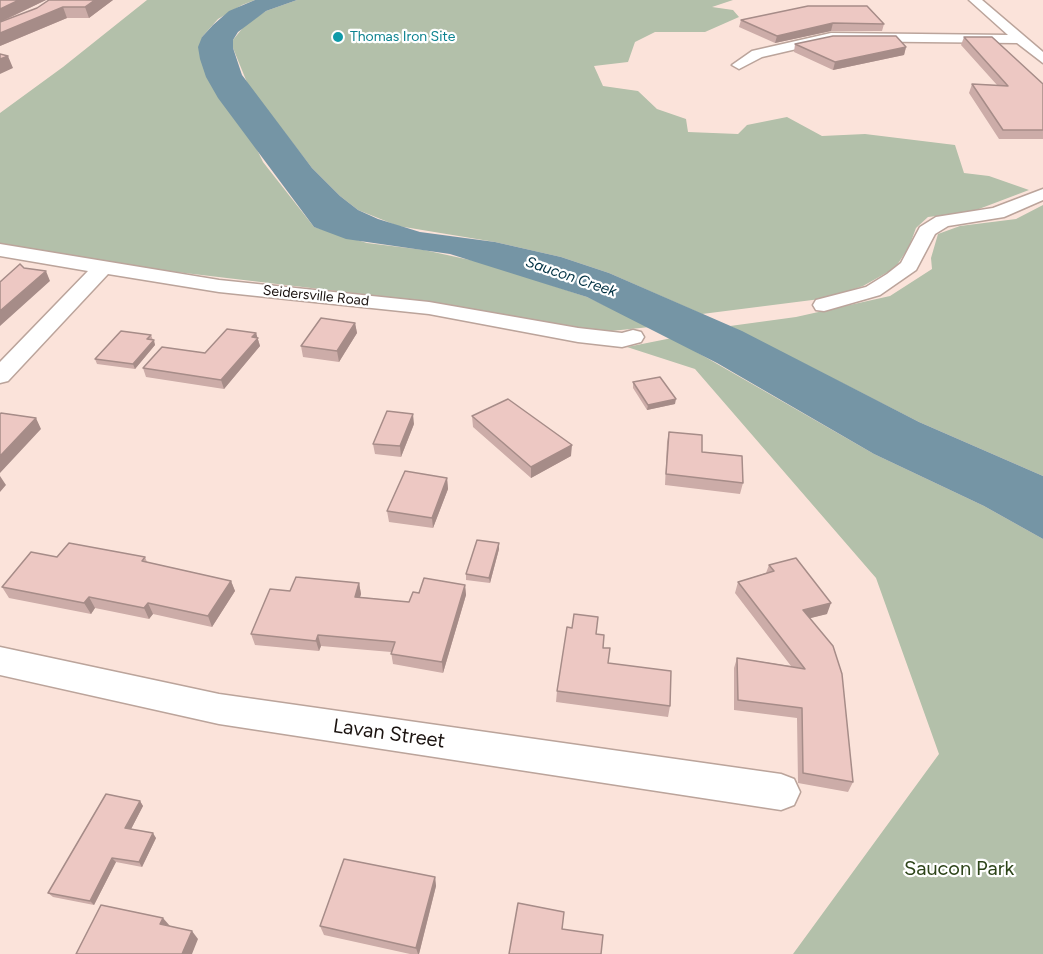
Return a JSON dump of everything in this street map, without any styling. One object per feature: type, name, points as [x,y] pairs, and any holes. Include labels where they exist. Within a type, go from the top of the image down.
[{"type":"street","points":[[975,0],[1043,59]]},
{"type":"street","points":[[739,65],[757,54],[831,37],[1019,39]]},
{"type":"street","points":[[824,304],[873,291],[894,278],[909,266],[927,231],[943,221],[997,213],[1043,194]]},
{"type":"street","name":"Seidersville Road","points":[[0,250],[219,286],[429,308],[578,335],[622,340],[633,337]]},
{"type":"street","points":[[0,376],[102,268]]},
{"type":"street","name":"Lavan Street","points":[[0,661],[219,709],[781,792]]},
{"type":"green space","points":[[147,0],[255,0],[218,19],[202,37],[263,162],[314,227],[367,243],[424,250],[484,263],[587,297],[650,327],[601,332],[429,302],[92,262],[0,244],[0,113],[63,67]]},
{"type":"green space","points":[[297,0],[733,0],[712,7],[733,10],[739,17],[705,32],[655,32],[635,42],[628,62],[594,66],[603,86],[638,91],[657,109],[686,119],[688,132],[738,134],[747,125],[787,117],[822,136],[865,134],[955,145],[964,173],[989,176],[1029,190],[971,212],[928,217],[916,228],[909,247],[895,268],[863,286],[828,298],[702,314],[609,273],[561,257],[495,242],[398,226],[358,210],[312,168],[248,85],[233,48],[233,40],[245,25],[266,11]]},
{"type":"green space","points":[[1043,205],[1043,476],[919,422],[730,326],[796,317],[890,296],[932,269],[931,258],[938,234],[960,226],[1016,219]]},
{"type":"green space","name":"Saucon Park","points":[[672,338],[874,454],[984,506],[1043,539],[1043,954],[793,954],[939,754],[876,578],[695,369],[627,347]]},
{"type":"water","name":"Saucon Creek","points":[[255,0],[297,0],[266,11],[238,32],[233,40],[233,48],[242,75],[312,168],[358,210],[420,232],[495,242],[561,257],[609,273],[742,331],[919,422],[1043,476],[1043,539],[984,506],[874,454],[717,363],[587,297],[450,254],[346,239],[314,227],[218,98],[206,77],[200,59],[198,47],[202,37],[213,25],[229,11]]},
{"type":"building","points":[[0,0],[19,0],[0,9]]},
{"type":"building","points":[[49,0],[95,0],[85,7],[63,7],[0,33],[0,22],[37,8]]},
{"type":"building","points":[[808,6],[867,6],[884,24],[833,23],[777,36],[741,20]]},
{"type":"building","points":[[833,36],[896,36],[906,47],[835,62],[795,44]]},
{"type":"building","points":[[964,37],[992,37],[1043,84],[1043,130],[1003,130],[972,84],[1008,86]]},
{"type":"building","points":[[20,264],[24,268],[46,271],[0,311],[0,282]]},
{"type":"building","points":[[321,318],[355,323],[337,351],[301,346]]},
{"type":"building","points":[[227,329],[256,333],[252,337],[258,338],[221,380],[143,368],[162,347],[205,353]]},
{"type":"building","points":[[121,331],[151,335],[147,339],[154,340],[133,364],[95,359]]},
{"type":"building","points":[[660,377],[676,399],[648,405],[633,382]]},
{"type":"building","points":[[508,399],[572,445],[531,467],[472,416]]},
{"type":"building","points":[[387,411],[413,414],[400,446],[373,444]]},
{"type":"building","points":[[0,414],[36,418],[0,456]]},
{"type":"building","points":[[669,432],[702,435],[702,452],[742,456],[743,483],[666,474]]},
{"type":"building","points":[[405,471],[447,478],[432,518],[387,511]]},
{"type":"building","points":[[477,540],[499,543],[489,578],[466,574]]},
{"type":"building","points":[[69,543],[145,557],[142,561],[231,581],[208,616],[148,603],[144,608],[89,597],[84,603],[2,587],[31,552],[57,557]]},
{"type":"building","points":[[796,558],[831,603],[803,610],[833,646],[842,674],[853,782],[803,773],[802,708],[738,700],[737,658],[805,669],[738,582],[774,571],[769,565]]},
{"type":"building","points":[[296,577],[359,583],[355,597],[409,602],[413,592],[419,593],[424,578],[465,585],[442,662],[391,654],[395,642],[318,635],[316,641],[251,634],[270,589],[290,591]]},
{"type":"building","points":[[574,614],[598,617],[596,634],[604,635],[603,648],[610,648],[608,663],[671,671],[670,706],[557,691],[567,627],[572,628]]},
{"type":"building","points":[[106,794],[140,801],[125,828],[153,833],[139,862],[112,858],[90,901],[48,893]]},
{"type":"building","points":[[344,859],[435,877],[416,948],[320,926]]},
{"type":"building","points":[[518,903],[564,912],[562,929],[603,935],[601,954],[509,954]]},
{"type":"building","points":[[101,905],[163,918],[160,924],[192,931],[182,954],[76,954]]},
{"type":"place","name":"Thomas Iron Site","points":[[338,37]]}]
